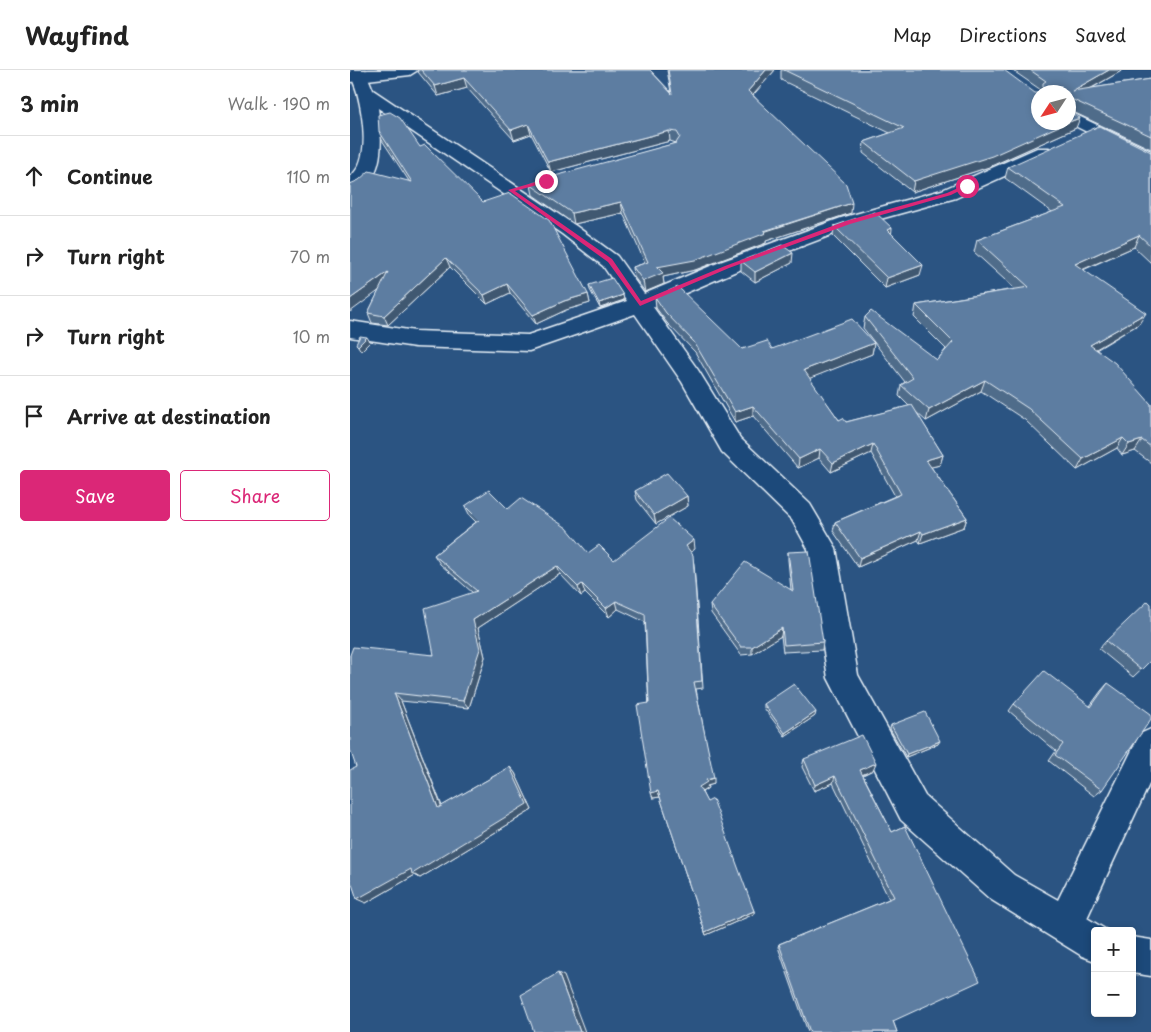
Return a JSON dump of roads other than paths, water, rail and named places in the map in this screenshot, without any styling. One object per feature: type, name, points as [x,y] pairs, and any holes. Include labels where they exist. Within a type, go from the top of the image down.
[{"type":"street","points":[[410,70],[356,74],[368,94],[511,190],[610,260],[690,376],[731,445],[801,512],[822,548],[843,678],[912,808],[1002,887],[1091,941]]},
{"type":"street","points":[[350,187],[366,173],[371,153],[368,94]]},
{"type":"street","points":[[1076,121],[1151,158]]},
{"type":"street","points":[[350,329],[416,340],[529,344],[640,304],[727,267],[848,222],[949,194],[1092,130]]},
{"type":"street","points":[[511,190],[530,186]]},
{"type":"street","points":[[1065,925],[1151,745]]},
{"type":"street","points":[[1136,956],[1151,958]]}]
